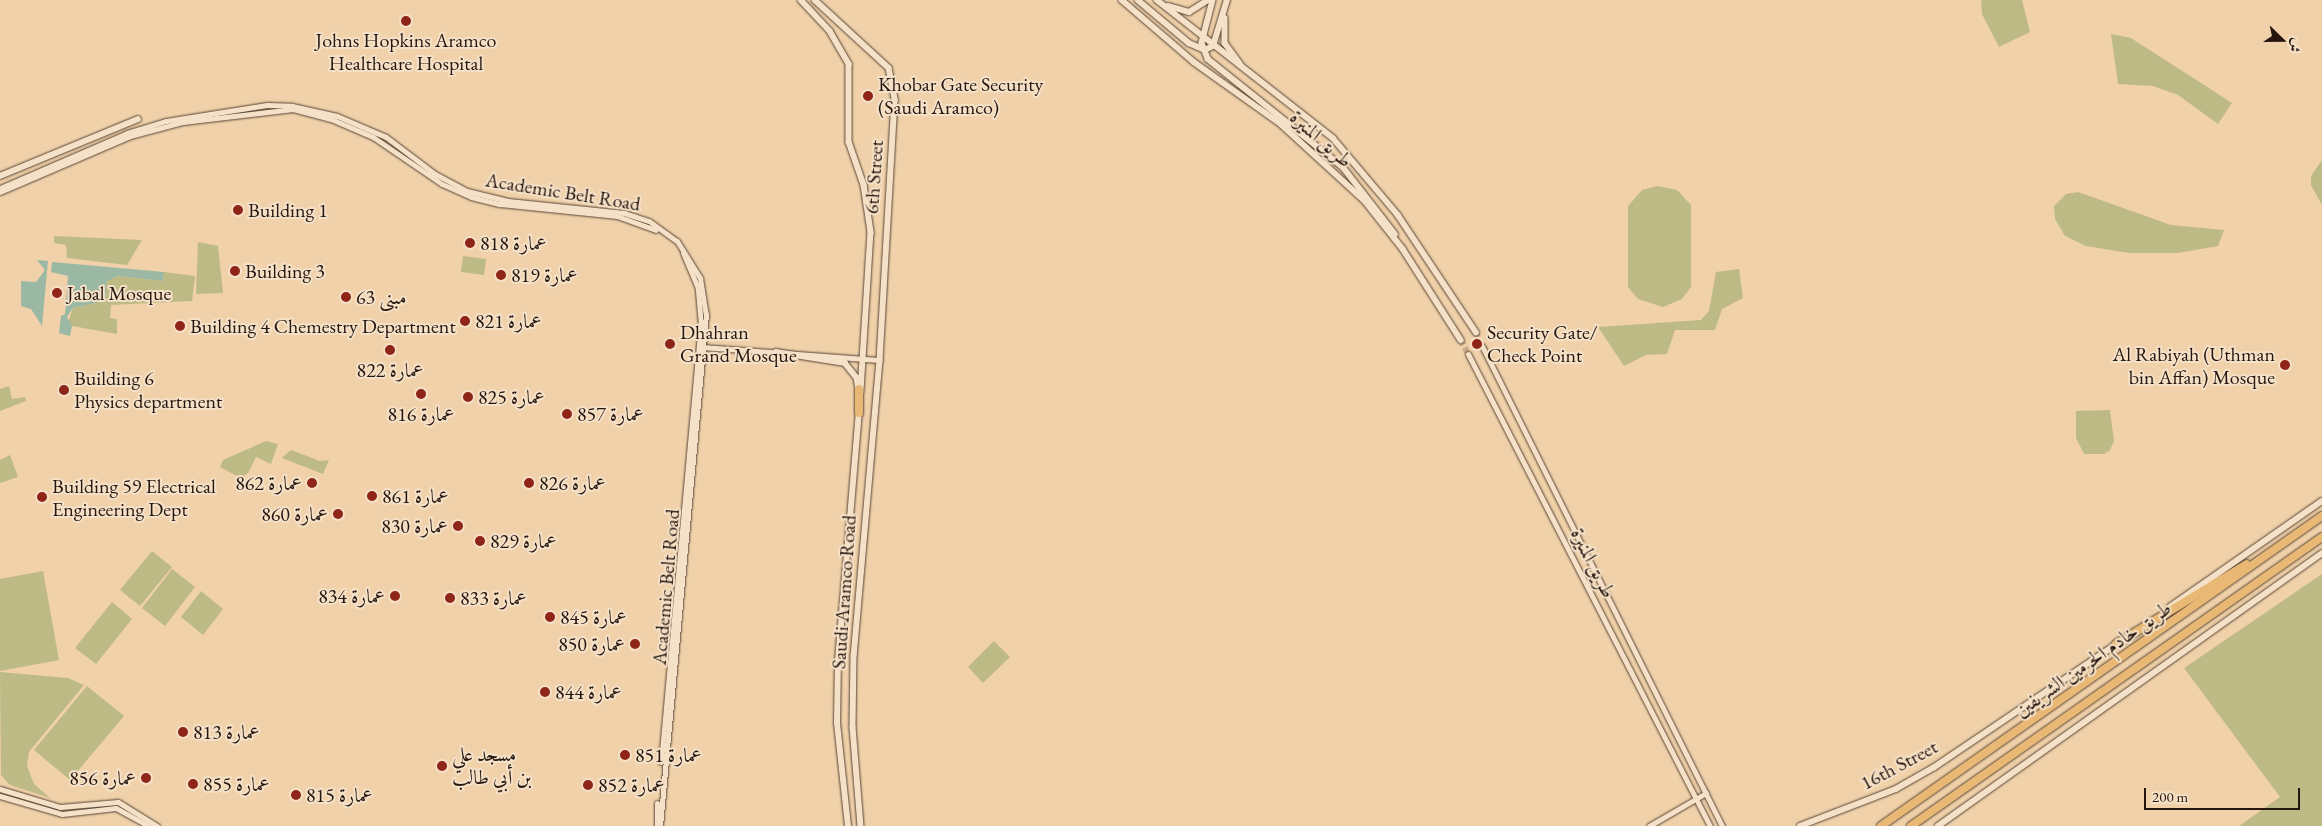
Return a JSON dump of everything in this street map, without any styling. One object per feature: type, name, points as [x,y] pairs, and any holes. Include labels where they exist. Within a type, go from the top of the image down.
[{"type":"highway","points":[[859,389],[859,413]]},
{"type":"highway","name":"طريق خادم الحرمين الشريفين","points":[[1881,826],[2322,516]]},
{"type":"highway","points":[[2116,644],[2310,525]]},
{"type":"highway","name":"طريق خادم الحرمين الشريفين","points":[[1911,826],[2322,537]]},
{"type":"main road","name":"6th Street","points":[[801,0],[844,51],[850,81],[849,142],[864,186],[871,232],[859,413]]},
{"type":"main road","name":"6th Street","points":[[815,0],[889,68],[894,77],[895,120],[887,193],[880,360]]},
{"type":"main road","name":"طريق المنيرة","points":[[1122,0],[1194,62],[1324,161],[1365,201],[1404,249],[1461,340]]},
{"type":"main road","points":[[1138,0],[1188,43],[1203,50],[1213,46],[1227,0]]},
{"type":"main road","points":[[1159,1],[1189,12],[1208,0]]},
{"type":"main road","points":[[1213,0],[1202,38],[1203,50],[1212,63],[1291,122],[1343,167],[1385,218],[1404,249]]},
{"type":"main road","points":[[1227,0],[1225,43],[1247,73]]},
{"type":"main road","name":"طريق المنيرة","points":[[1159,1],[1202,38],[1333,138],[1368,176],[1455,296],[1476,332]]},
{"type":"main road","points":[[0,176],[138,119]]},
{"type":"main road","points":[[776,352],[845,363],[857,378],[859,389]]},
{"type":"main road","name":"Saudi Aramco Road","points":[[861,826],[853,727],[854,655],[880,360]]},
{"type":"main road","name":"Saudi Aramco Road","points":[[848,826],[837,724],[838,661],[859,413]]},
{"type":"main road","name":"16th Street","points":[[1800,826],[1896,790],[2006,721],[2322,501]]},
{"type":"main road","points":[[1938,826],[2322,553]]},
{"type":"street","name":"Academic Belt Road","points":[[0,188],[127,133],[166,121],[267,105],[315,110],[386,137],[434,174],[467,191],[508,201],[624,213],[660,228],[677,241],[700,278],[706,314],[701,347],[659,826]]},
{"type":"street","name":"Academic Belt Road","points":[[0,192],[130,136],[183,122],[252,111],[310,112],[373,137],[442,184],[471,197],[500,204],[617,216],[656,229],[682,253],[695,279],[701,311],[701,347]]},
{"type":"street","name":"طريق المنيرة","points":[[1482,346],[1722,826]]},
{"type":"street","points":[[701,347],[880,360]]},
{"type":"street","name":"طريق المنيرة","points":[[1468,354],[1710,826]]},
{"type":"street","points":[[0,789],[60,807],[118,802],[157,826]]},
{"type":"street","points":[[1649,826],[1706,793]]},
{"type":"street","points":[[0,796],[62,814],[116,808],[148,826]]},
{"type":"shaded area","points":[[1981,0],[2022,0],[2030,32],[1999,47],[1982,14]]},
{"type":"shaded area","points":[[2111,34],[2131,38],[2232,103],[2218,124],[2178,95],[2153,86],[2118,84]]},
{"type":"shaded area","points":[[2322,160],[2322,205],[2311,185],[2311,176]]},
{"type":"shaded area","points":[[1657,186],[1677,190],[1691,205],[1691,287],[1682,299],[1663,307],[1638,299],[1628,287],[1628,206],[1642,190]]},
{"type":"shaded area","points":[[2078,192],[2171,225],[2224,230],[2218,246],[2178,253],[2129,253],[2086,246],[2065,236],[2055,219],[2054,206],[2066,194]]},
{"type":"shaded area","points":[[54,236],[142,240],[127,265],[67,258],[66,245],[54,243]]},
{"type":"shaded area","points":[[198,242],[218,246],[223,293],[196,294]]},
{"type":"shaded area","points":[[463,256],[486,259],[484,275],[461,272]]},
{"type":"shaded area","points":[[37,260],[48,261],[42,326],[31,309],[21,306],[21,281],[36,282],[45,270]]},
{"type":"shaded area","points":[[52,262],[164,272],[163,281],[118,276],[107,281],[105,301],[73,308],[67,317],[72,326],[70,336],[59,333],[61,316],[65,314],[68,276],[51,272]]},
{"type":"shaded area","points":[[1739,269],[1743,298],[1722,309],[1715,330],[1675,330],[1667,354],[1646,355],[1624,366],[1598,327],[1701,320],[1709,311],[1716,272]]},
{"type":"shaded area","points":[[164,272],[195,276],[192,301],[111,305],[110,318],[117,319],[117,334],[72,326],[68,322],[73,308],[105,301],[107,281],[118,276],[163,281]]},
{"type":"shaded area","points":[[9,386],[12,399],[25,397],[26,401],[0,411],[0,389]]},
{"type":"shaded area","points":[[2110,410],[2114,441],[2110,450],[2104,454],[2084,454],[2076,438],[2076,411]]},
{"type":"shaded area","points":[[266,441],[278,444],[271,464],[256,457],[248,473],[241,478],[220,467],[223,460]]},
{"type":"shaded area","points":[[291,450],[320,461],[329,460],[323,474],[282,458]]},
{"type":"shaded area","points":[[10,455],[18,477],[0,483],[0,460]]},
{"type":"shaded area","points":[[152,551],[172,567],[140,606],[120,590]]},
{"type":"shaded area","points":[[172,569],[195,587],[165,626],[142,608]]},
{"type":"shaded area","points":[[43,571],[59,660],[0,671],[0,579]]},
{"type":"shaded area","points":[[2322,574],[2322,826],[2239,826],[2280,797],[2184,668]]},
{"type":"shaded area","points":[[201,591],[223,609],[203,635],[181,617]]},
{"type":"shaded area","points":[[112,602],[132,619],[96,664],[75,648]]},
{"type":"shaded area","points":[[994,641],[1010,657],[983,683],[968,667]]},
{"type":"shaded area","points":[[0,672],[68,678],[84,685],[29,752],[27,766],[34,784],[50,798],[10,785],[1,775]]},
{"type":"shaded area","points":[[87,686],[124,716],[70,780],[34,750]]},
{"type":"tunnel","points":[[1476,332],[1482,346]]},
{"type":"tunnel","points":[[1461,340],[1468,354]]},
{"type":"place","name":"Johns Hopkins Aramco Healthcare Hospital","points":[[406,21]]},
{"type":"place","name":"Khobar Gate Security (Saudi Aramco)","points":[[868,96]]},
{"type":"place","name":"Building 1","points":[[238,210]]},
{"type":"place","name":"عمارة 818","points":[[470,243]]},
{"type":"place","name":"Building 3","points":[[235,271]]},
{"type":"place","name":"عمارة 819","points":[[501,275]]},
{"type":"place","name":"Jabal Mosque","points":[[57,293]]},
{"type":"place","name":"مبنى 63","points":[[346,297]]},
{"type":"place","name":"عمارة 821","points":[[465,321]]},
{"type":"place","name":"Building 4 Chemestry Department","points":[[180,326]]},
{"type":"place","name":"Dhahran Grand Mosque","points":[[670,344]]},
{"type":"place","name":"Security Gate/ Check Point","points":[[1477,344]]},
{"type":"place","name":"عمارة 822","points":[[390,350]]},
{"type":"place","name":"Al Rabiyah (Uthman bin Affan) Mosque","points":[[2285,365]]},
{"type":"place","name":"Building 6 Physics department","points":[[64,390]]},
{"type":"place","name":"عمارة 816","points":[[421,394]]},
{"type":"place","name":"عمارة 825","points":[[468,397]]},
{"type":"place","name":"عمارة 857","points":[[567,414]]},
{"type":"place","name":"عمارة 862","points":[[312,483]]},
{"type":"place","name":"عمارة 826","points":[[529,483]]},
{"type":"place","name":"عمارة 861","points":[[372,496]]},
{"type":"place","name":"Building 59 Electrical Engineering Dept","points":[[42,497]]},
{"type":"place","name":"عمارة 860","points":[[338,514]]},
{"type":"place","name":"عمارة 830","points":[[458,526]]},
{"type":"place","name":"عمارة 829","points":[[480,541]]},
{"type":"place","name":"عمارة 834","points":[[395,596]]},
{"type":"place","name":"عمارة 833","points":[[450,598]]},
{"type":"place","name":"عمارة 845","points":[[550,617]]},
{"type":"place","name":"عمارة 850","points":[[635,644]]},
{"type":"place","name":"عمارة 844","points":[[545,692]]},
{"type":"place","name":"عمارة 813","points":[[183,732]]},
{"type":"place","name":"عمارة 851","points":[[625,755]]},
{"type":"place","name":"مسجد علي بن أبي طالب","points":[[442,766]]},
{"type":"place","name":"عمارة 856","points":[[146,778]]},
{"type":"place","name":"عمارة 855","points":[[193,784]]},
{"type":"place","name":"عمارة 852","points":[[588,785]]},
{"type":"place","name":"عمارة 815","points":[[296,795]]}]
